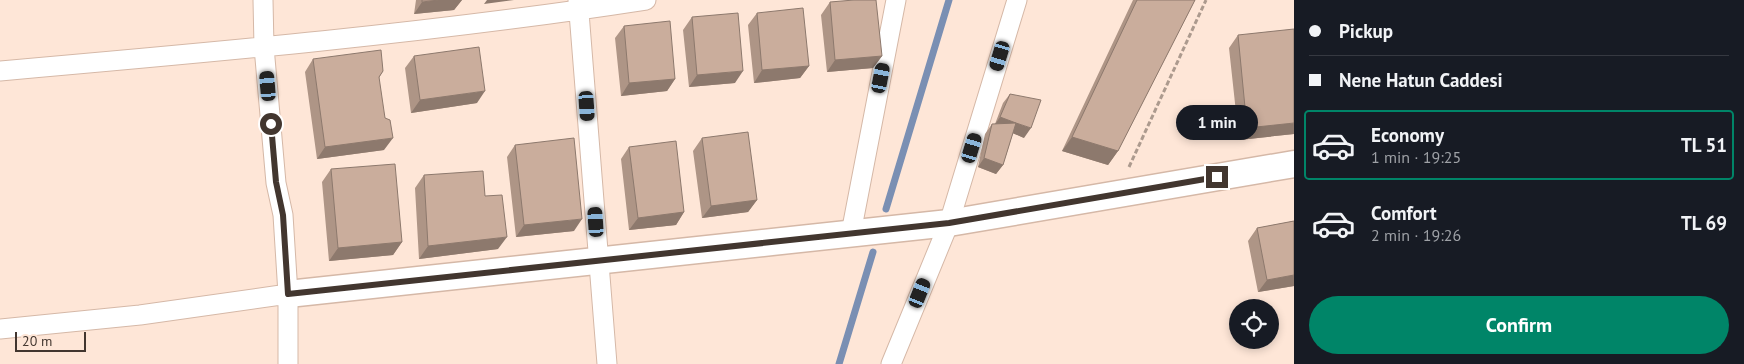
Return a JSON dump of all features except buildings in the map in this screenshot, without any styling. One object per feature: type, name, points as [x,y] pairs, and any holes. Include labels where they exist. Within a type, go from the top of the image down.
[{"type":"street","points":[[262,0],[264,47],[276,182],[283,215],[288,294],[288,364]]},
{"type":"street","points":[[0,71],[264,47],[579,5],[646,0]]},
{"type":"street","points":[[851,234],[896,0]]},
{"type":"street","points":[[891,364],[949,223],[1017,0]]},
{"type":"street","points":[[579,5],[607,364]]},
{"type":"street","points":[[0,329],[140,315],[288,294],[949,223],[1294,164]]},
{"type":"path","points":[[1129,167],[1206,0]]},
{"type":"waterway","points":[[886,209],[949,0]]},
{"type":"waterway","points":[[839,364],[873,252]]},
{"type":"route","points":[[271,124],[276,182],[283,215],[288,294],[949,223],[1217,177]]}]
